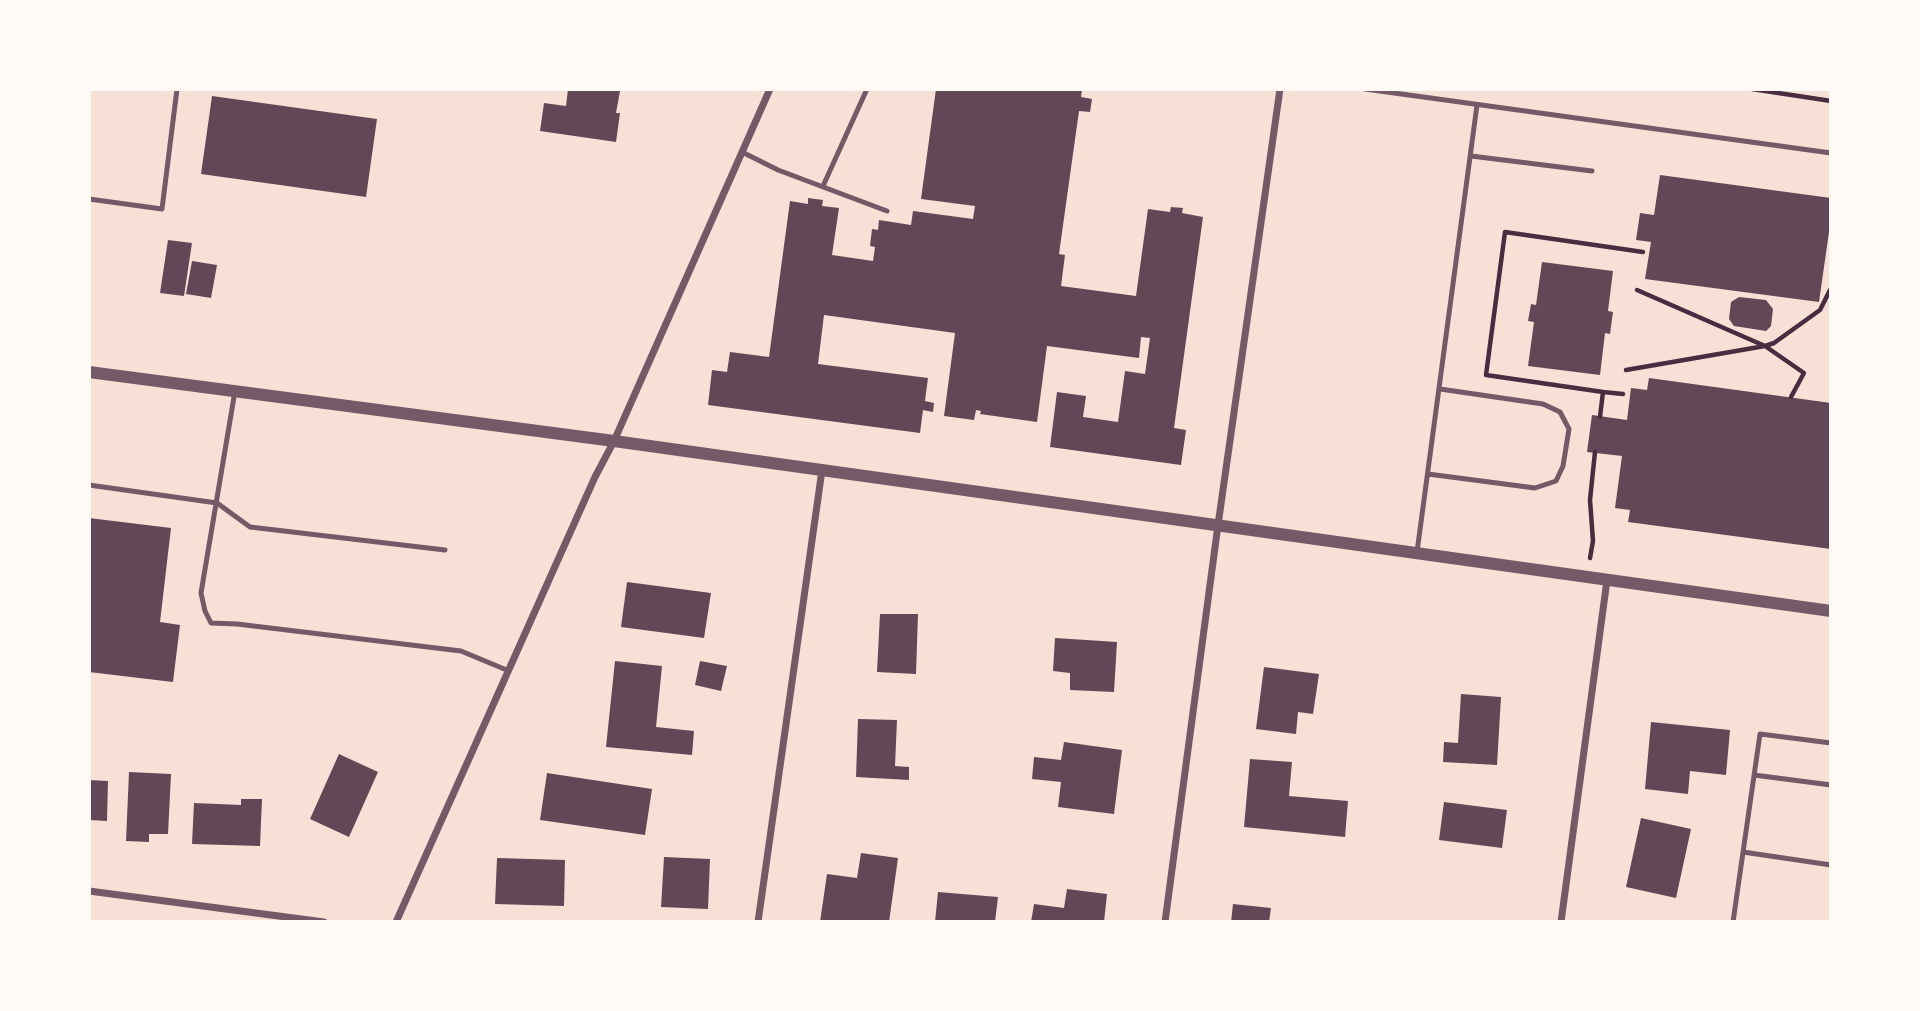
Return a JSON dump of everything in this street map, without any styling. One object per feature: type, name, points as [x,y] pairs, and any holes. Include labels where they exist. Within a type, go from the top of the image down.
[{"type":"street","points":[[396,922],[595,477],[614,441],[769,89]]},
{"type":"street","points":[[1165,922],[1280,89]]},
{"type":"street","points":[[89,372],[614,441],[1831,611]]},
{"type":"street","points":[[758,922],[822,470]]},
{"type":"street","points":[[1561,922],[1607,580]]},
{"type":"street","points":[[89,891],[324,922]]},
{"type":"lane","points":[[89,199],[162,209],[177,89]]},
{"type":"lane","points":[[823,186],[867,89]]},
{"type":"lane","points":[[1365,89],[1831,153]]},
{"type":"lane","points":[[1417,552],[1478,105]]},
{"type":"lane","points":[[741,152],[778,170],[887,211]]},
{"type":"lane","points":[[1471,156],[1592,172]]},
{"type":"lane","points":[[1428,474],[1535,488],[1556,481],[1563,466],[1569,429],[1560,412],[1543,404],[1440,389]]},
{"type":"lane","points":[[235,391],[201,593],[211,623],[461,651],[509,671]]},
{"type":"lane","points":[[89,485],[217,503],[250,527],[445,550]]},
{"type":"lane","points":[[1733,922],[1760,734],[1831,743]]},
{"type":"lane","points":[[1754,775],[1831,785]]},
{"type":"lane","points":[[1743,852],[1831,864]]},
{"type":"path","points":[[1752,89],[1831,101]]},
{"type":"path","points":[[1623,394],[1486,375],[1505,232],[1643,252]]},
{"type":"path","points":[[1637,290],[1765,346],[1804,373],[1791,397]]},
{"type":"path","points":[[1626,370],[1774,343],[1820,310],[1830,290]]},
{"type":"path","points":[[1600,416],[1603,392]]},
{"type":"path","points":[[1590,559],[1593,541],[1590,500],[1595,452]]},
{"type":"building","points":[[568,89],[620,91],[616,113],[620,113],[616,142],[540,131],[544,103],[566,106]]},
{"type":"building","points":[[936,89],[1082,89],[1081,97],[1092,99],[1090,112],[1079,111],[1059,254],[1065,255],[1061,286],[1136,296],[1148,209],[1170,212],[1171,207],[1183,208],[1182,213],[1203,217],[1174,428],[1186,430],[1181,465],[1050,447],[1057,392],[1086,396],[1083,417],[1118,422],[1125,371],[1145,374],[1150,338],[1141,337],[1139,358],[1047,346],[1037,422],[980,414],[981,411],[976,410],[974,420],[944,416],[955,333],[824,315],[818,364],[928,378],[925,401],[934,403],[933,412],[923,410],[920,433],[708,405],[712,370],[727,372],[730,352],[769,357],[790,201],[808,204],[808,198],[823,200],[822,206],[839,208],[832,255],[873,261],[875,247],[870,246],[872,229],[878,230],[879,220],[911,225],[913,211],[973,219],[975,206],[921,199]]},
{"type":"building","points":[[212,96],[377,119],[366,197],[201,174]]},
{"type":"building","points":[[1660,175],[1831,198],[1831,218],[1819,302],[1645,279],[1651,242],[1636,240],[1640,213],[1654,215]]},
{"type":"building","points":[[168,240],[192,243],[184,296],[160,293]]},
{"type":"building","points":[[192,261],[217,265],[211,298],[186,294]]},
{"type":"building","points":[[1542,262],[1613,271],[1608,311],[1613,312],[1610,334],[1605,333],[1600,375],[1528,366],[1534,322],[1528,321],[1531,304],[1536,305]]},
{"type":"building","points":[[1739,297],[1766,300],[1773,309],[1771,326],[1766,331],[1734,326],[1729,319],[1731,302]]},
{"type":"building","points":[[1649,378],[1831,403],[1831,549],[1628,522],[1630,510],[1615,508],[1622,456],[1587,452],[1592,415],[1627,420],[1631,388],[1647,390]]},
{"type":"building","points":[[89,518],[171,528],[160,622],[180,625],[173,682],[89,672]]},
{"type":"building","points":[[627,582],[711,593],[704,638],[621,627]]},
{"type":"building","points":[[880,614],[918,614],[916,674],[877,672]]},
{"type":"building","points":[[1055,638],[1117,642],[1114,692],[1070,690],[1070,673],[1053,671]]},
{"type":"building","points":[[615,661],[662,666],[656,727],[694,731],[692,755],[606,747]]},
{"type":"building","points":[[700,661],[727,666],[721,691],[695,685]]},
{"type":"building","points":[[1264,667],[1319,674],[1313,714],[1298,712],[1296,734],[1256,729]]},
{"type":"building","points":[[1461,694],[1501,697],[1497,765],[1443,762],[1444,742],[1458,743]]},
{"type":"building","points":[[858,719],[897,720],[895,766],[909,767],[909,780],[856,777]]},
{"type":"building","points":[[1651,722],[1730,730],[1726,775],[1690,771],[1688,794],[1645,789]]},
{"type":"building","points":[[1064,742],[1122,750],[1114,814],[1058,807],[1061,782],[1032,779],[1034,757],[1061,760]]},
{"type":"building","points":[[339,754],[378,772],[349,837],[310,819]]},
{"type":"building","points":[[1250,759],[1292,762],[1289,796],[1348,801],[1345,837],[1244,827]]},
{"type":"building","points":[[129,772],[171,774],[168,834],[149,834],[149,842],[126,841]]},
{"type":"building","points":[[547,773],[652,789],[645,835],[540,820]]},
{"type":"building","points":[[89,780],[108,781],[107,821],[89,820]]},
{"type":"building","points":[[241,799],[262,799],[260,846],[192,844],[194,803],[241,805]]},
{"type":"building","points":[[1444,802],[1507,810],[1502,848],[1439,840]]},
{"type":"building","points":[[1641,818],[1691,829],[1676,898],[1626,887]]},
{"type":"building","points":[[861,853],[898,858],[889,922],[820,922],[827,874],[857,878]]},
{"type":"building","points":[[664,857],[710,859],[708,909],[661,907]]},
{"type":"building","points":[[497,858],[565,860],[564,906],[495,904]]},
{"type":"building","points":[[1067,889],[1107,894],[1104,922],[1031,922],[1034,904],[1064,908]]},
{"type":"building","points":[[938,892],[998,897],[995,922],[935,922]]},
{"type":"building","points":[[1233,904],[1271,908],[1269,922],[1231,922]]}]
